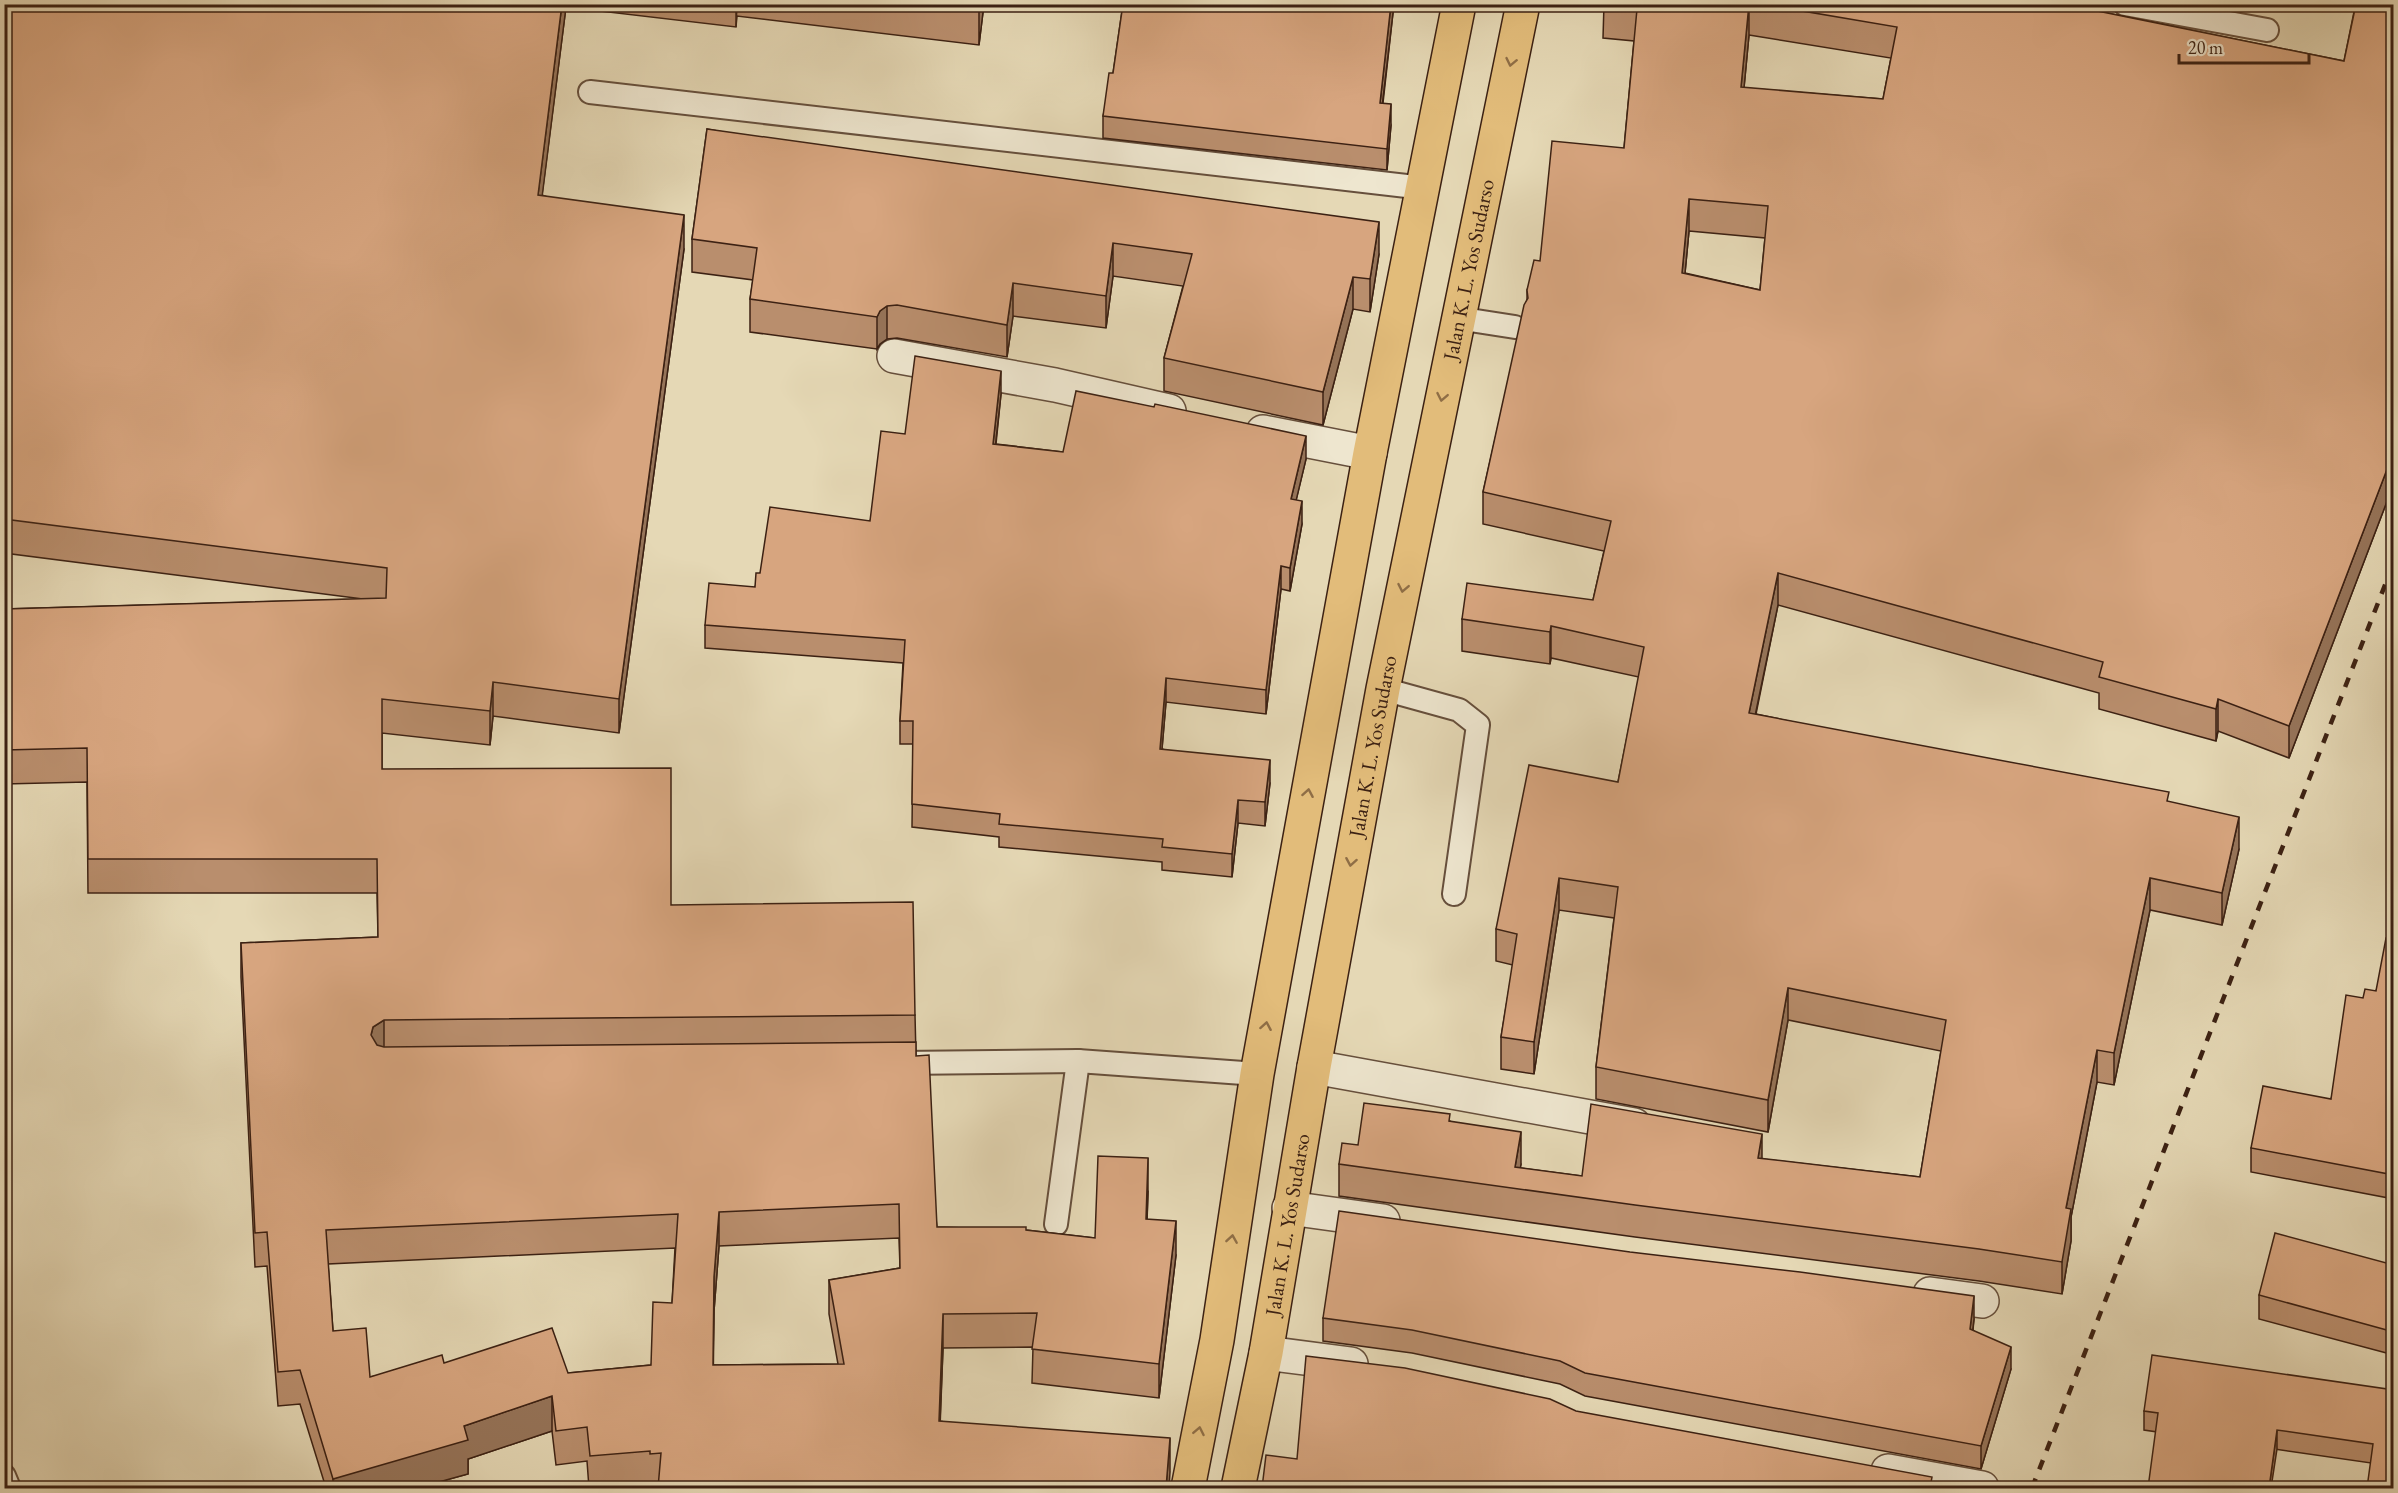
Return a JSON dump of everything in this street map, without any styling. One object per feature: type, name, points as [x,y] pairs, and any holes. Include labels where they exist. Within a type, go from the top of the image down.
[{"type":"highway","points":[[1188,1488],[1217,1340],[1257,1074],[1370,453],[1459,4]]},
{"type":"highway","name":"Jalan K. L. Yos Sudarso","points":[[1238,1488],[1266,1353],[1289,1208],[1383,689],[1523,4]]},
{"type":"street","points":[[894,356],[1055,385],[1192,417]]},
{"type":"street","points":[[1238,427],[1370,453]]},
{"type":"street","points":[[1314,1067],[1665,1131]]},
{"type":"street","points":[[1289,1208],[1408,1225]]},
{"type":"street","points":[[1903,1290],[1982,1301]]},
{"type":"street","points":[[1266,1353],[1384,1368]]},
{"type":"street","points":[[1856,1465],[1982,1488]]},
{"type":"lane","points":[[2125,4],[2267,30]]},
{"type":"lane","points":[[590,92],[1424,188]]},
{"type":"lane","points":[[1458,318],[1515,327]]},
{"type":"lane","points":[[1383,689],[1460,710],[1478,725],[1454,894]]},
{"type":"lane","points":[[1056,1224],[1078,1061]]},
{"type":"lane","points":[[874,1063],[1078,1061],[1257,1074]]},
{"type":"lane","points":[[4,1476],[9,1488]]},
{"type":"building","points":[[4,4],[562,4],[538,195],[684,215],[619,699],[493,682],[490,711],[382,699],[382,769],[671,768],[671,905],[913,902],[915,1015],[384,1020],[373,1027],[371,1035],[377,1045],[384,1047],[916,1042],[916,1056],[929,1055],[937,1227],[1026,1227],[1026,1230],[1095,1238],[1098,1156],[1148,1158],[1146,1219],[1176,1221],[1159,1364],[1032,1349],[1037,1313],[943,1314],[939,1421],[1170,1438],[1166,1488],[658,1488],[661,1453],[650,1454],[650,1451],[590,1456],[587,1427],[556,1431],[552,1396],[464,1426],[468,1440],[333,1479],[300,1370],[278,1372],[267,1232],[255,1233],[241,943],[378,937],[377,859],[88,859],[87,748],[4,750],[4,609],[386,598],[387,568],[4,519]],"holes":[[[899,1204],[900,1268],[829,1280],[844,1364],[713,1365],[714,1277],[719,1212]],[[678,1214],[672,1303],[653,1302],[651,1365],[568,1373],[552,1328],[444,1363],[442,1355],[370,1377],[366,1328],[333,1331],[326,1230]]]},
{"type":"building","points":[[926,4],[980,4],[979,11]]},
{"type":"building","points":[[1123,4],[1391,4],[1380,103],[1391,104],[1387,149],[1103,116],[1109,73],[1113,73]]},
{"type":"building","points":[[1604,4],[1749,4],[1741,87],[1883,99],[1897,27],[1761,4],[2063,4],[2344,61],[2356,4],[2394,4],[2394,451],[2289,726],[2218,699],[2216,709],[2099,677],[2103,662],[1778,573],[1749,713],[2169,792],[2167,801],[2239,817],[2222,893],[2150,878],[2114,1053],[2097,1050],[2066,1208],[2071,1209],[2062,1262],[1339,1164],[1342,1143],[1358,1145],[1364,1103],[1450,1114],[1449,1121],[1521,1132],[1515,1167],[1582,1176],[1591,1104],[1762,1134],[1758,1158],[1920,1177],[1946,1020],[1788,988],[1768,1100],[1596,1067],[1618,887],[1559,878],[1534,1042],[1501,1037],[1517,934],[1496,929],[1529,765],[1618,782],[1644,647],[1551,626],[1550,632],[1462,619],[1467,583],[1593,600],[1611,521],[1483,492],[1524,305],[1528,298],[1527,290],[1534,260],[1540,261],[1552,141],[1624,148],[1637,9],[1603,6]],"holes":[[[1689,199],[1768,206],[1760,290],[1682,273]]]},
{"type":"building","points":[[707,129],[1379,222],[1370,279],[1353,277],[1323,392],[1164,358],[1192,254],[1113,243],[1106,296],[1013,283],[1007,325],[897,305],[887,306],[880,311],[877,317],[750,299],[757,248],[692,239]]},
{"type":"building","points":[[915,356],[1001,371],[993,444],[1063,452],[1076,391],[1154,407],[1155,404],[1306,436],[1291,499],[1302,501],[1290,568],[1281,566],[1266,690],[1166,678],[1160,749],[1270,760],[1265,802],[1238,800],[1232,854],[1162,847],[1163,839],[999,824],[1000,814],[912,804],[913,721],[900,721],[905,640],[705,625],[709,583],[755,587],[756,573],[760,573],[770,507],[870,521],[881,431],[905,434]]},
{"type":"building","points":[[2386,938],[2394,939],[2394,1175],[2251,1148],[2263,1086],[2331,1099],[2346,995],[2363,998],[2365,989],[2376,991]]},
{"type":"building","points":[[1339,1211],[1630,1252],[1974,1296],[1970,1329],[2011,1347],[1981,1446],[1585,1373],[1560,1361],[1412,1330],[1323,1318]]},
{"type":"building","points":[[2275,1233],[2394,1265],[2394,1332],[2259,1295]]},
{"type":"building","points":[[2152,1355],[2394,1390],[2394,1488],[2367,1488],[2373,1444],[2277,1430],[2269,1488],[2148,1488],[2158,1413],[2144,1411]]},
{"type":"building","points":[[1306,1356],[1405,1368],[1550,1399],[1576,1411],[1932,1477],[1930,1488],[1262,1488],[1266,1455],[1297,1459]]},
{"type":"railway","points":[[2032,1488],[2394,562]]}]
